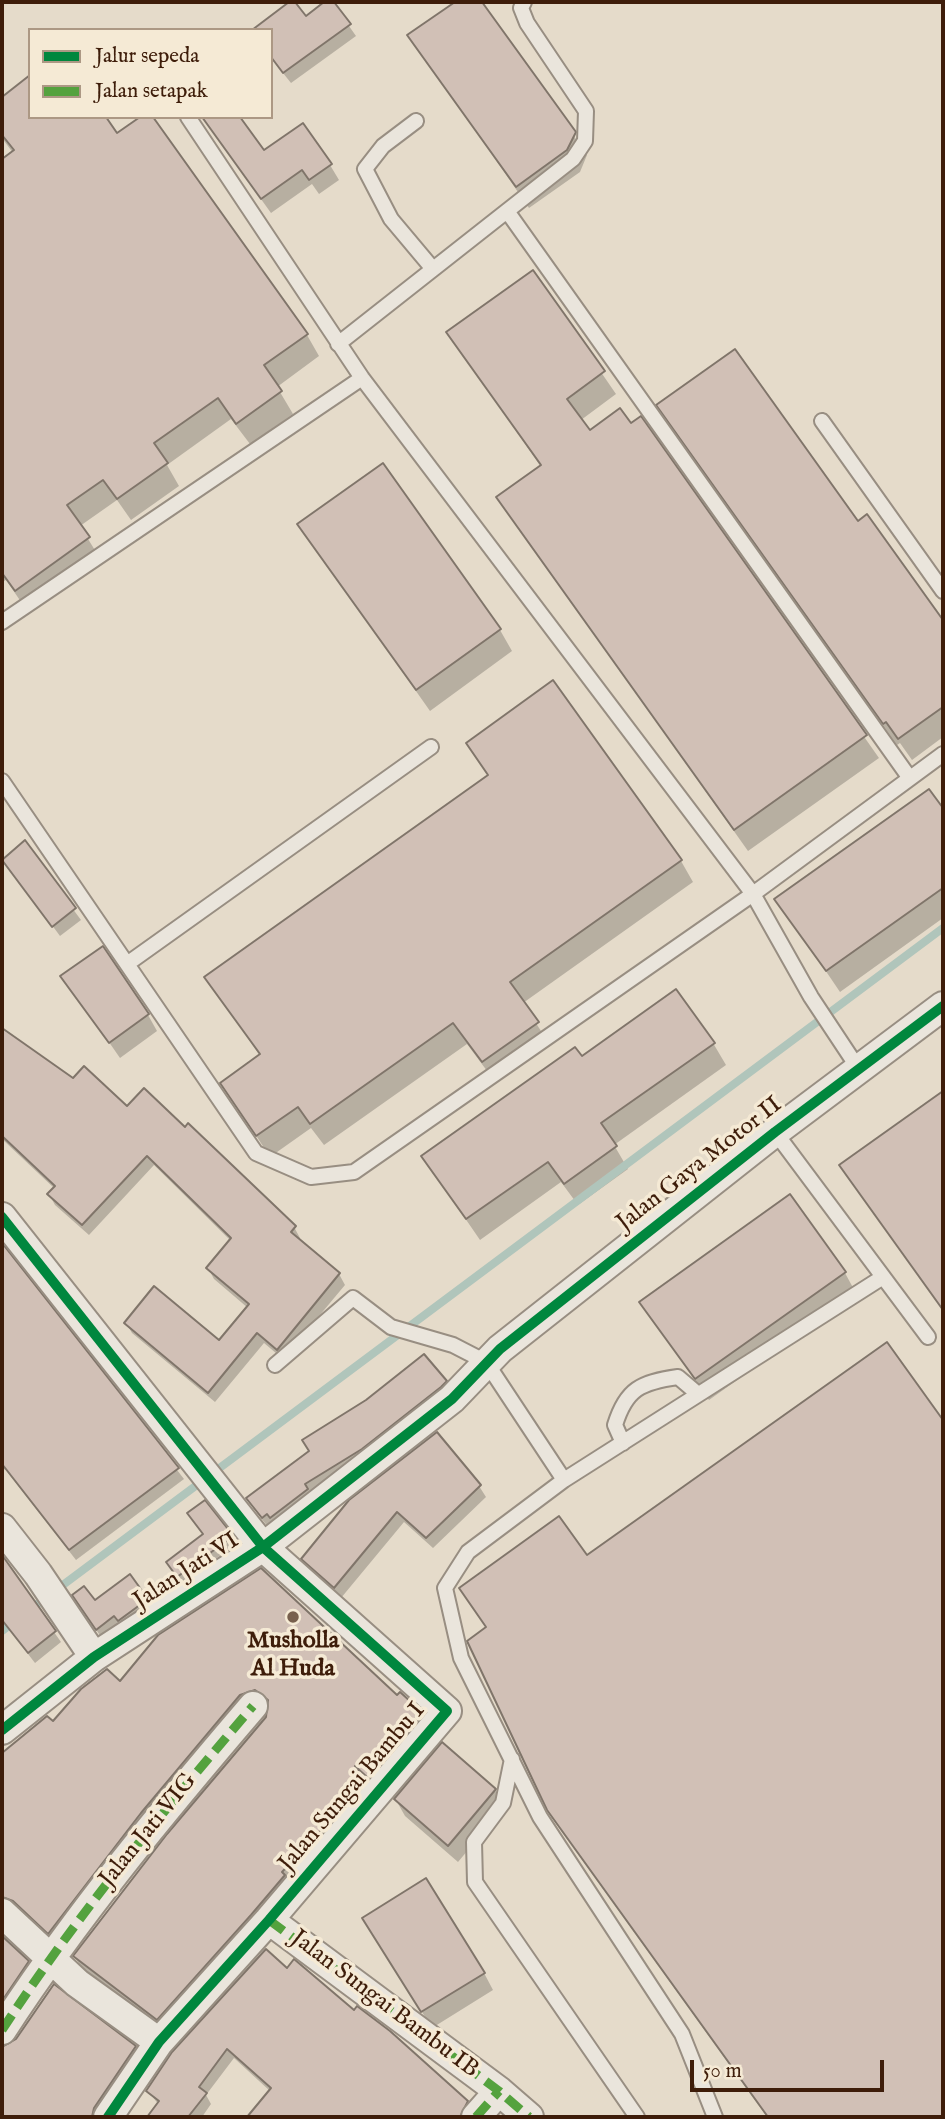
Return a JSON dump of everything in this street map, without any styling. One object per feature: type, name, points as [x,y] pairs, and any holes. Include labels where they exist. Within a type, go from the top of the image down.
[{"type":"street","name":"Jalan Gaya Motor II","points":[[486,1362],[775,1132],[943,1006]]},
{"type":"street","name":"Jalan Sungai Bambu I","points":[[2,1217],[216,1491],[263,1547],[447,1711],[269,1920],[159,2042],[108,2117]]},
{"type":"street","name":"Jalan Jati VI","points":[[2,1730],[94,1657],[263,1547],[452,1399],[486,1362]]},
{"type":"street","points":[[2,1528],[38,1574],[94,1657]]},
{"type":"street","name":"Jalan Jati VIG","points":[[2,2030],[48,1959],[143,1835],[253,1706]]},
{"type":"street","points":[[2,1913],[48,1959],[159,2042]]},
{"type":"street","name":"Jalan Sungai Bambu IB","points":[[269,1920],[499,2091],[529,2117]]},
{"type":"street","name":"Jalan Sungai Bambu IB","points":[[476,2117],[499,2091]]},
{"type":"lane","points":[[338,344],[573,159],[585,141],[586,111],[527,23],[521,8],[524,2]]},
{"type":"lane","points":[[189,119],[362,377],[753,894],[811,997],[858,1068]]},
{"type":"lane","points":[[416,121],[383,146],[365,169],[391,219],[433,269]]},
{"type":"lane","points":[[507,211],[909,776]]},
{"type":"lane","points":[[2,622],[362,377]]},
{"type":"lane","points":[[822,422],[943,591]]},
{"type":"lane","points":[[127,964],[431,747]]},
{"type":"lane","points":[[2,781],[256,1153],[311,1177],[354,1172],[753,894],[909,776],[943,754]]},
{"type":"lane","points":[[775,1132],[928,1337]]},
{"type":"lane","points":[[715,2117],[682,2034],[540,1817],[461,1658],[445,1588],[468,1552],[564,1480],[883,1277]]},
{"type":"lane","points":[[275,1365],[353,1298],[397,1329],[453,1345],[486,1362],[564,1480]]},
{"type":"lane","points":[[623,1443],[615,1425],[623,1400],[642,1387],[652,1381],[678,1377],[698,1394]]},
{"type":"lane","points":[[512,1759],[503,1803],[474,1842],[475,1882],[637,2117]]},
{"type":"building","points":[[289,2],[295,2],[306,16],[324,2],[334,2],[351,24],[283,73],[273,60],[273,28],[255,28]]},
{"type":"building","points":[[455,2],[482,2],[576,132],[567,150],[516,187],[407,35]]},
{"type":"building","points":[[28,77],[28,119],[107,119],[117,133],[137,119],[154,119],[308,334],[264,365],[282,391],[236,424],[218,398],[154,443],[168,463],[117,499],[103,480],[67,505],[90,537],[15,591],[2,573],[2,159],[14,150],[2,135],[2,97]]},
{"type":"building","points":[[203,119],[241,119],[264,150],[303,123],[332,164],[309,180],[302,170],[261,199]]},
{"type":"building","points":[[533,270],[605,371],[567,399],[590,430],[620,408],[631,423],[641,416],[867,735],[734,830],[496,497],[541,465],[446,332]]},
{"type":"building","points":[[735,349],[858,521],[867,514],[943,620],[943,707],[898,739],[886,722],[883,724],[656,405]]},
{"type":"building","points":[[383,463],[501,629],[416,690],[297,524]]},
{"type":"building","points":[[553,680],[682,860],[510,982],[539,1022],[482,1062],[453,1023],[310,1124],[298,1107],[256,1136],[220,1083],[260,1054],[204,977],[488,775],[466,743]]},
{"type":"building","points":[[929,789],[943,808],[943,888],[826,971],[774,899]]},
{"type":"building","points":[[25,840],[76,908],[52,927],[2,860]]},
{"type":"building","points":[[103,946],[149,1014],[109,1043],[60,976]]},
{"type":"building","points":[[676,989],[715,1043],[601,1123],[617,1146],[564,1184],[548,1162],[466,1219],[421,1156],[575,1047],[582,1056]]},
{"type":"building","points":[[2,1028],[73,1078],[84,1066],[127,1106],[144,1088],[185,1127],[188,1123],[296,1226],[291,1232],[340,1273],[277,1350],[257,1333],[208,1393],[124,1323],[154,1286],[219,1340],[249,1304],[206,1268],[231,1238],[147,1156],[82,1225],[47,1194],[55,1186],[2,1136]]},
{"type":"building","points":[[943,1091],[943,1310],[839,1165]]},
{"type":"building","points":[[790,1194],[846,1272],[695,1379],[639,1302]]},
{"type":"building","points":[[2,1243],[179,1468],[69,1550],[2,1464]]},
{"type":"building","points":[[887,1342],[943,1420],[943,2117],[768,2117],[547,1810],[467,1641],[486,1627],[459,1588],[559,1516],[587,1555]]},
{"type":"building","points":[[424,1354],[447,1381],[362,1449],[305,1484],[308,1489],[270,1518],[267,1514],[262,1518],[246,1498],[309,1451],[302,1440],[366,1400]]},
{"type":"building","points":[[437,1432],[481,1485],[426,1538],[397,1512],[334,1588],[301,1559],[349,1500]]},
{"type":"building","points":[[205,1500],[235,1538],[232,1537],[177,1577],[166,1562],[203,1534],[187,1513]]},
{"type":"building","points":[[2,1555],[56,1631],[28,1653],[2,1620]]},
{"type":"building","points":[[261,1568],[397,1695],[400,1692],[423,1713],[368,1778],[355,1766],[365,1782],[282,1872],[285,1875],[157,2020],[73,1956],[167,1834],[266,1717],[268,1700],[255,1690],[240,1695],[141,1813],[48,1934],[13,1901],[2,1897],[2,1753],[47,1716],[53,1721],[81,1689],[107,1669],[120,1681],[158,1635]]},
{"type":"building","points":[[130,1574],[148,1599],[118,1621],[114,1616],[96,1630],[72,1595],[84,1586],[95,1600]]},
{"type":"building","points":[[442,1742],[496,1789],[448,1846],[394,1799]]},
{"type":"building","points":[[426,1878],[485,1973],[421,2012],[362,1918]]},
{"type":"building","points":[[2,1936],[29,1961],[2,2001]]},
{"type":"building","points":[[266,1949],[287,1968],[294,1959],[354,2010],[357,2006],[390,2031],[468,2101],[460,2117],[247,2117],[271,2088],[227,2049],[199,2087],[207,2093],[188,2117],[147,2117],[159,2101],[146,2091],[172,2052]]},
{"type":"building","points":[[54,1984],[136,2046],[94,2108],[92,2117],[2,2117],[2,2047],[16,2039]]},
{"type":"waterway","points":[[28,1611],[943,928]]},
{"type":"waterway","points":[[2,1631],[15,1621]]},
{"type":"marked path","points":[[2,2030],[60,1945],[122,1864],[253,1706]]},
{"type":"marked path","points":[[269,1920],[499,2091],[529,2117]]},
{"type":"marked path","points":[[476,2117],[499,2091]]},
{"type":"cycle path","points":[[2,1730],[94,1657],[263,1547],[452,1399],[500,1349],[775,1132],[943,1006]]},
{"type":"cycle path","points":[[2,1217],[263,1547],[447,1711],[269,1920],[159,2042],[108,2117]]},
{"type":"place","name":"Musholla Al Huda","points":[[293,1617]]}]
